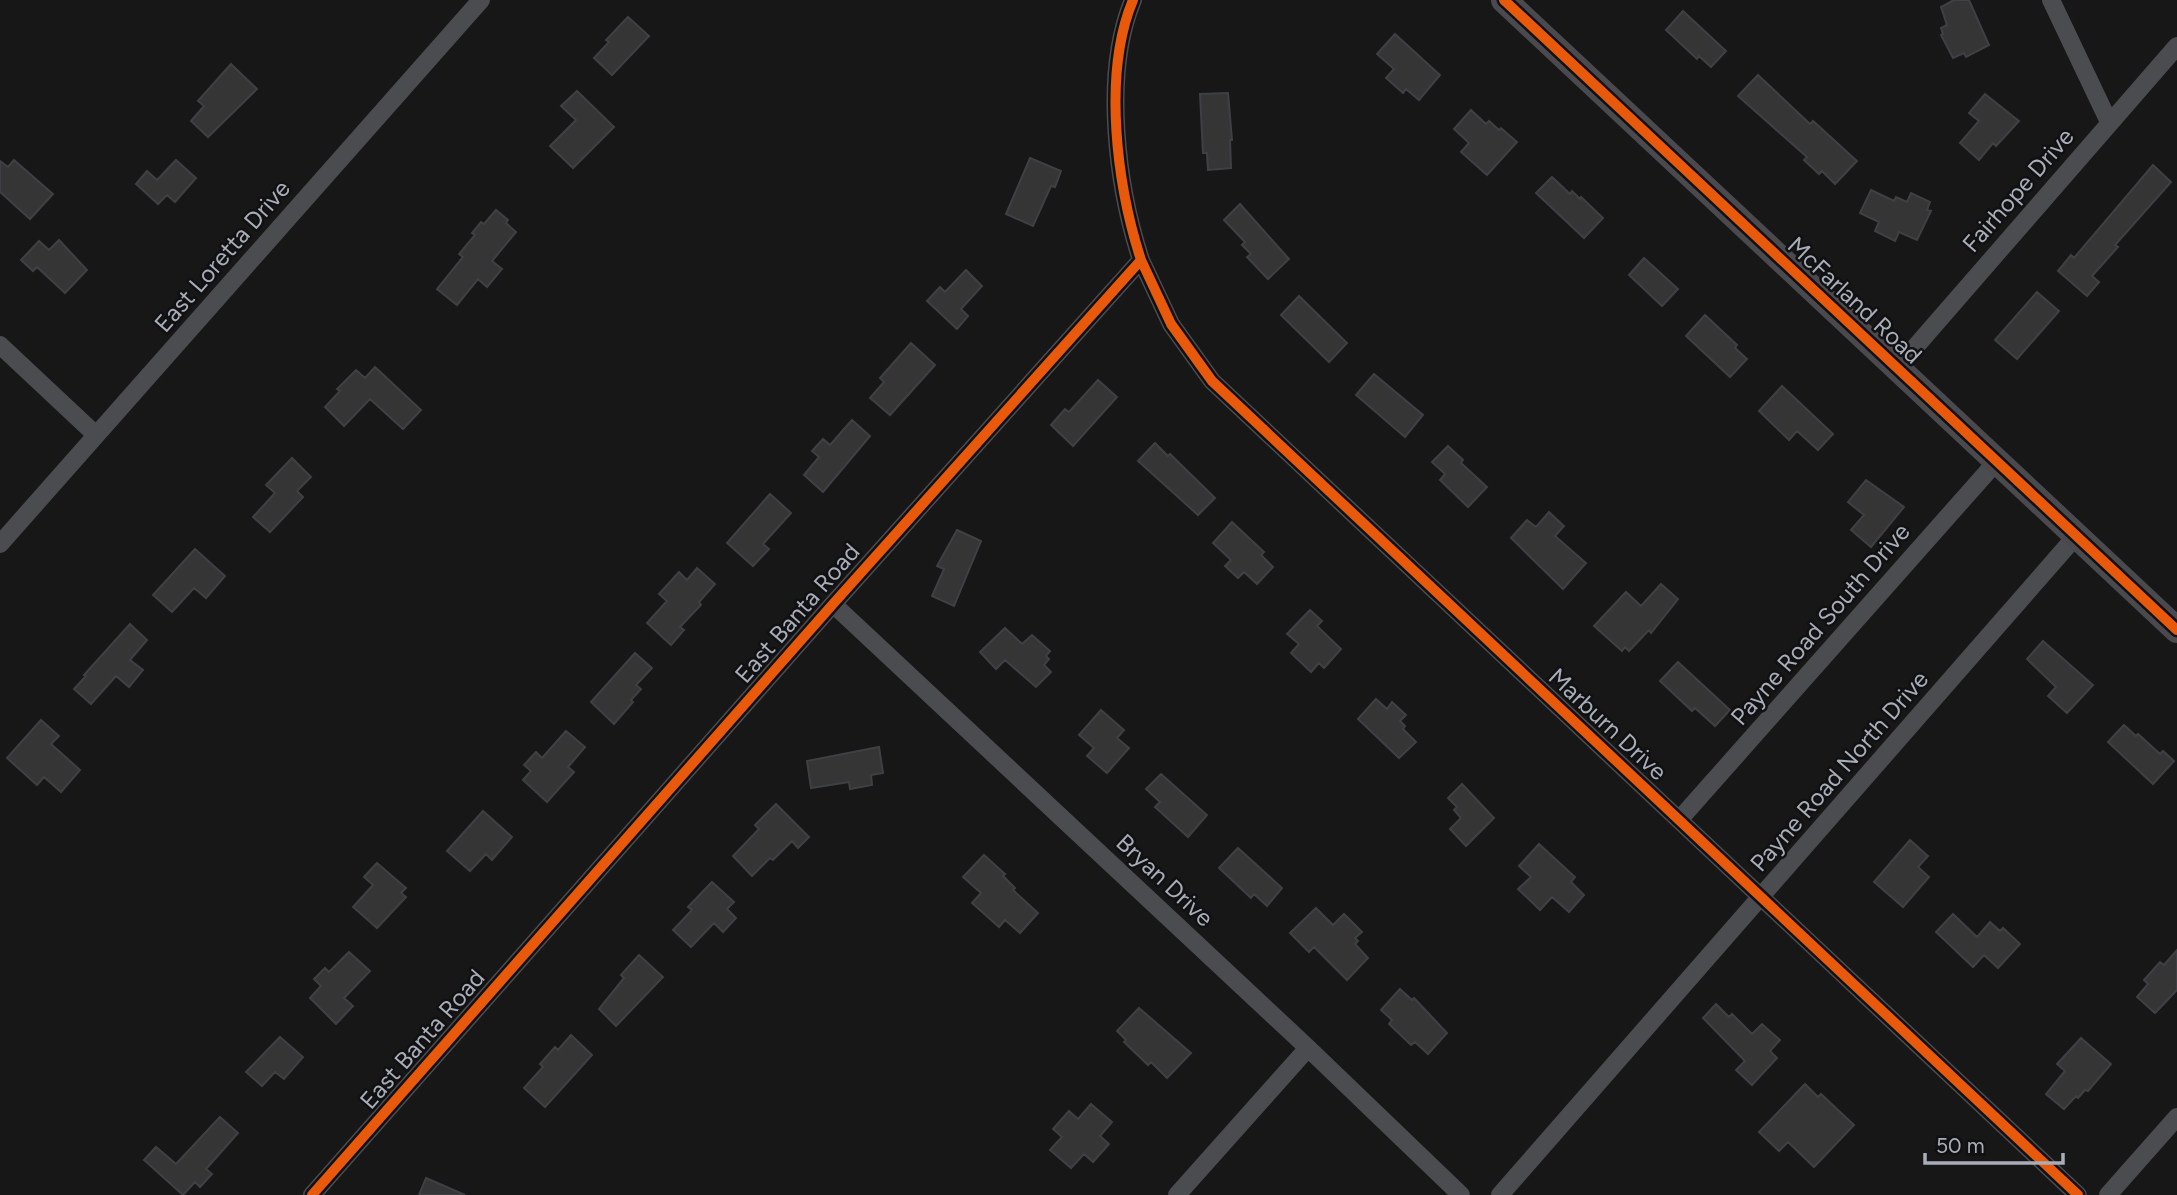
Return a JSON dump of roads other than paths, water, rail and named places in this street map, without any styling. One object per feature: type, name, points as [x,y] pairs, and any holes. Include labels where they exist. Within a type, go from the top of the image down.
[{"type":"street","name":"East Loretta Drive","points":[[0,544],[481,0]]},
{"type":"street","points":[[1133,0],[1119,65],[1116,116],[1127,210],[1140,260]]},
{"type":"street","name":"McFarland Road","points":[[1504,0],[2177,630]]},
{"type":"street","points":[[2051,0],[2109,122]]},
{"type":"street","name":"Fairhope Drive","points":[[1897,368],[2177,46]]},
{"type":"street","name":"East Banta Road","points":[[312,1195],[1140,260]]},
{"type":"street","name":"Marburn Drive","points":[[1140,260],[1171,324],[1212,381],[2078,1195]]},
{"type":"street","points":[[0,345],[96,435]]},
{"type":"street","name":"Payne Road South Drive","points":[[1679,820],[1997,461]]},
{"type":"street","name":"Payne Road North Drive","points":[[1500,1195],[2076,536]]},
{"type":"street","name":"Bryan Drive","points":[[833,604],[1308,1048],[1461,1195]]},
{"type":"street","points":[[1177,1195],[1308,1048]]},
{"type":"street","points":[[2108,1195],[2177,1117]]}]
